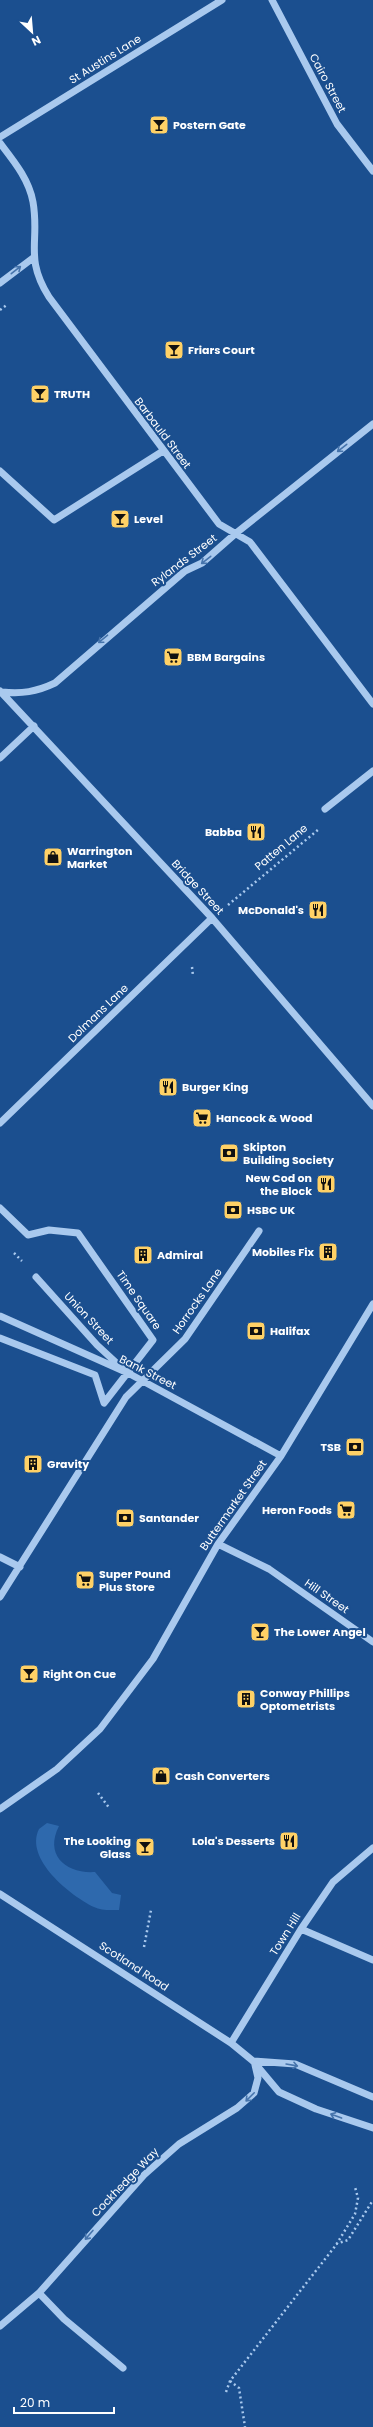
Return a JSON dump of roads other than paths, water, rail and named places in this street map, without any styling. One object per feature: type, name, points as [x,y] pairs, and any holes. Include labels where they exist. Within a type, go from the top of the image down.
[{"type":"street","name":"St Austins Lane","points":[[0,137],[222,0]]},
{"type":"street","name":"Cairo Street","points":[[272,0],[337,124],[373,171]]},
{"type":"street","name":"Barbauld Street","points":[[0,143],[17,166],[32,200],[35,220],[33,258],[40,283],[49,297],[163,452],[219,524],[250,542],[373,704]]},
{"type":"street","points":[[0,283],[33,258]]},
{"type":"street","name":"Rylands Street","points":[[1,691],[19,694],[38,691],[55,683],[185,571],[202,563],[234,534],[373,424]]},
{"type":"street","points":[[0,471],[54,520],[163,452]]},
{"type":"street","name":"Bridge Street","points":[[1,691],[212,918],[373,1106]]},
{"type":"street","points":[[0,758],[34,726]]},
{"type":"street","points":[[325,809],[373,771]]},
{"type":"street","name":"Dolmans Lane","points":[[0,1123],[212,918]]},
{"type":"street","name":"Time Square","points":[[0,1208],[28,1235],[48,1230],[78,1233],[153,1340],[104,1403],[95,1375],[0,1338]]},
{"type":"street","name":"Horrocks Lane","points":[[0,1597],[126,1397],[185,1339],[259,1231]]},
{"type":"street","name":"Union Street","points":[[36,1277],[97,1345],[128,1373]]},
{"type":"street","name":"Buttermarket Street","points":[[0,1809],[57,1769],[100,1729],[153,1660],[218,1544],[281,1456],[373,1304]]},
{"type":"street","name":"Bank Street","points":[[0,1316],[128,1373],[281,1456]]},
{"type":"street","name":"Hill Street","points":[[218,1544],[269,1569],[373,1642]]},
{"type":"street","points":[[0,1557],[20,1567]]},
{"type":"street","name":"Town Hill","points":[[231,2043],[301,1929],[333,1882],[373,1848]]},
{"type":"street","name":"Scotland Road","points":[[0,1894],[231,2043],[253,2061],[279,2092],[316,2109],[373,2128]]},
{"type":"street","points":[[301,1929],[373,1960]]},
{"type":"street","points":[[253,2061],[295,2064],[373,2097]]},
{"type":"street","name":"Cockhedge Way","points":[[0,2326],[39,2293],[144,2175],[179,2144],[237,2108],[254,2093],[258,2078],[253,2061]]},
{"type":"street","points":[[39,2293],[64,2319],[123,2368]]},
{"type":"place","name":"Postern Gate","points":[[159,125]]},
{"type":"place","name":"Friars Court","points":[[174,350]]},
{"type":"place","name":"TRUTH","points":[[40,394]]},
{"type":"place","name":"Level","points":[[120,519]]},
{"type":"place","name":"BBM Bargains","points":[[173,657]]},
{"type":"place","name":"Babba","points":[[256,832]]},
{"type":"place","name":"Warrington Market","points":[[53,857]]},
{"type":"place","name":"McDonald's","points":[[318,910]]},
{"type":"place","name":"Burger King","points":[[168,1087]]},
{"type":"place","name":"Hancock & Wood","points":[[202,1118]]},
{"type":"place","name":"Skipton Building Society","points":[[229,1153]]},
{"type":"place","name":"New Cod on the Block","points":[[326,1184]]},
{"type":"place","name":"HSBC UK","points":[[233,1210]]},
{"type":"place","name":"Mobiles Fix","points":[[328,1252]]},
{"type":"place","name":"Admiral","points":[[143,1255]]},
{"type":"place","name":"Halifax","points":[[256,1331]]},
{"type":"place","name":"TSB","points":[[355,1447]]},
{"type":"place","name":"Gravity","points":[[33,1464]]},
{"type":"place","name":"Heron Foods","points":[[346,1510]]},
{"type":"place","name":"Santander","points":[[125,1518]]},
{"type":"place","name":"Super Pound Plus Store","points":[[85,1580]]},
{"type":"place","name":"The Lower Angel","points":[[260,1632]]},
{"type":"place","name":"Right On Cue","points":[[29,1674]]},
{"type":"place","name":"Conway Phillips Optometrists","points":[[246,1699]]},
{"type":"place","name":"Cash Converters","points":[[161,1776]]},
{"type":"place","name":"Lola's Desserts","points":[[289,1841]]},
{"type":"place","name":"The Looking Glass","points":[[145,1847]]}]
